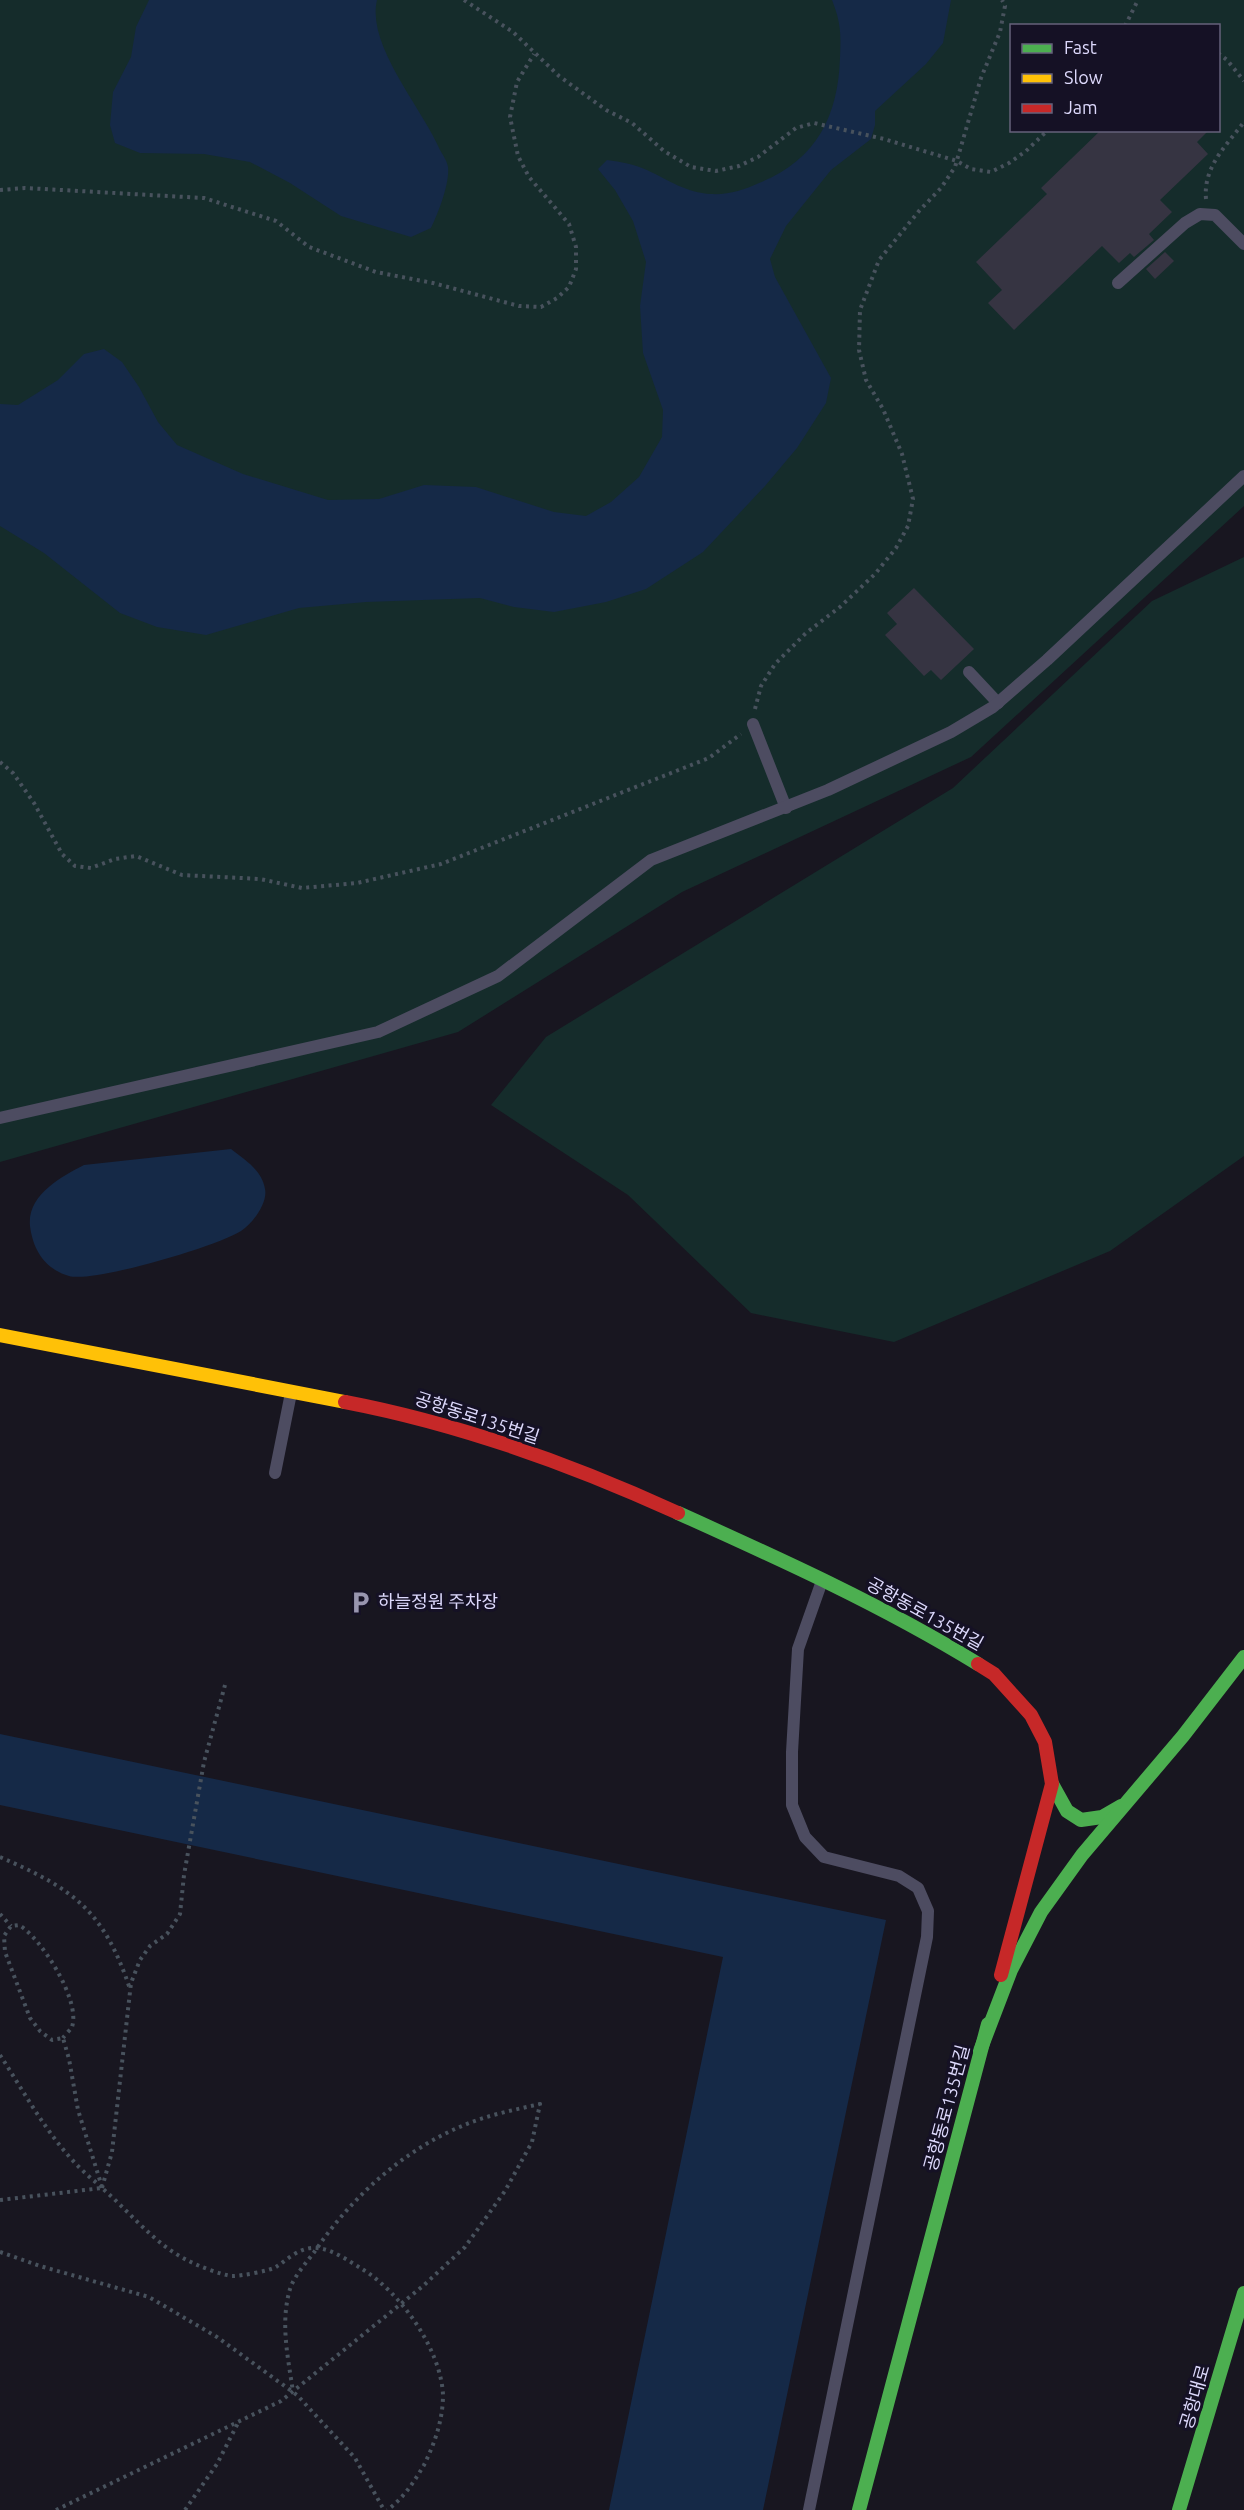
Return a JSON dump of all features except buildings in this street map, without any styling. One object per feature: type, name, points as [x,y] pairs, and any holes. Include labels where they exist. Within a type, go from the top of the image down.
[{"type":"main road","name":"공항동로135번길","points":[[0,1335],[403,1413],[518,1448],[617,1485],[823,1579],[924,1631],[994,1674],[1031,1715],[1045,1742],[1052,1784],[860,2510]]},
{"type":"main road","points":[[981,2051],[1011,1970],[1041,1912],[1082,1854],[1183,1736],[1244,1657]]},
{"type":"main road","points":[[1052,1784],[1068,1811],[1081,1820],[1102,1817],[1127,1801]]},
{"type":"main road","name":"공항대로","points":[[1179,2510],[1244,2293]]},
{"type":"lane","points":[[1118,283],[1185,223],[1200,214],[1215,215],[1244,244]]},
{"type":"lane","points":[[0,1118],[378,1032],[498,976],[651,860],[786,808],[941,737],[998,703],[1244,476]]},
{"type":"lane","points":[[969,672],[998,703]]},
{"type":"lane","points":[[753,724],[786,808]]},
{"type":"lane","points":[[275,1473],[292,1391]]},
{"type":"lane","points":[[809,2510],[927,1937],[928,1911],[918,1888],[898,1876],[824,1857],[805,1837],[792,1805],[792,1752],[798,1649],[823,1579]]},
{"type":"path","points":[[464,0],[513,32],[559,76],[606,110],[632,123],[664,151],[691,167],[716,171],[740,166],[758,157],[796,128],[814,123],[884,139],[957,160],[971,169],[991,172],[1008,164],[1026,151],[1046,132]]},
{"type":"path","points":[[0,762],[13,773],[34,803],[62,854],[75,866],[91,868],[115,859],[136,856],[182,875],[260,879],[302,888],[357,883],[441,864],[709,759],[753,724],[761,686],[775,664],[806,633],[840,607],[875,574],[896,548],[908,526],[913,499],[902,454],[883,409],[866,380],[858,350],[860,310],[879,260],[941,188],[955,167],[981,78],[1000,32],[1005,6],[1002,0]]},
{"type":"path","points":[[1126,24],[1138,0]]},
{"type":"path","points":[[0,190],[25,188],[204,198],[276,221],[309,247],[358,266],[519,306],[541,307],[557,298],[569,287],[576,269],[576,247],[569,224],[529,177],[518,156],[510,117],[517,82],[534,54]]},
{"type":"path","points":[[1220,55],[1244,81]]},
{"type":"path","points":[[1208,215],[1207,177],[1213,163],[1244,122]]},
{"type":"path","points":[[102,2188],[111,2152],[130,1990],[140,1960],[150,1946],[167,1934],[180,1914],[184,1875],[204,1762],[225,1685]]},
{"type":"path","points":[[0,1857],[42,1875],[76,1899],[95,1917],[112,1943],[130,1990]]},
{"type":"path","points":[[0,1914],[11,1926]]},
{"type":"path","points":[[19,1924],[29,1931],[57,1969],[71,2008],[72,2027],[63,2038],[52,2040],[30,2018],[5,1952],[4,1936],[11,1926],[19,1924]]},
{"type":"path","points":[[63,2038],[78,2110],[102,2188]]},
{"type":"path","points":[[0,2055],[44,2125],[85,2175],[158,2241],[188,2261],[231,2276],[273,2268],[301,2250],[317,2247],[343,2258],[374,2276],[401,2303],[418,2326],[434,2359],[443,2393],[441,2420],[429,2455],[409,2488],[385,2510],[355,2458],[293,2392],[217,2337],[149,2297],[40,2266],[0,2252]]},
{"type":"path","points":[[56,2510],[280,2401],[293,2392],[401,2303],[465,2247],[505,2191],[532,2142],[540,2104],[499,2113],[461,2126],[420,2149],[380,2176],[331,2226],[290,2287],[284,2327],[293,2392]]},
{"type":"path","points":[[0,2200],[102,2188]]},
{"type":"path","points":[[184,2510],[217,2464],[240,2420]]},
{"type":"green space","points":[[0,0],[1244,0],[1244,506],[971,757],[682,892],[458,1032],[0,1162]]},
{"type":"green space","points":[[1244,557],[1244,1156],[1110,1251],[894,1342],[751,1313],[628,1195],[491,1105],[546,1037],[953,788],[1152,601]]},
{"type":"water","points":[[149,0],[377,0],[376,18],[380,37],[388,56],[447,165],[445,190],[431,228],[411,237],[341,216],[290,183],[250,162],[204,154],[140,153],[115,143],[110,125],[113,92],[131,57],[136,27]]},
{"type":"water","points":[[832,0],[951,0],[943,43],[926,64],[875,111],[875,125],[871,139],[831,170],[786,226],[770,259],[775,277],[831,378],[826,403],[797,448],[703,552],[646,589],[606,602],[554,612],[514,607],[480,598],[366,602],[299,608],[206,635],[157,627],[120,613],[44,553],[0,526],[0,404],[18,405],[58,380],[84,354],[104,349],[122,362],[158,422],[177,445],[243,474],[328,500],[379,499],[424,485],[476,487],[554,512],[586,516],[611,502],[639,477],[662,437],[663,410],[643,353],[640,306],[646,262],[633,221],[615,190],[598,169],[607,160],[637,166],[686,189],[702,193],[724,194],[753,186],[795,162],[820,134],[835,99],[840,35],[839,22]]},
{"type":"water","points":[[231,1149],[257,1171],[263,1182],[265,1195],[258,1213],[250,1223],[228,1238],[156,1262],[83,1277],[69,1276],[53,1269],[37,1251],[30,1226],[34,1205],[47,1188],[84,1165]]},
{"type":"water","points":[[0,1734],[886,1920],[763,2510],[609,2510],[723,1957],[0,1805]]},
{"type":"traffic: fast","points":[[678,1513],[868,1602],[978,1664]]},
{"type":"traffic: fast","points":[[980,2051],[1011,1970],[1041,1912],[1082,1855],[1183,1736],[1244,1657]]},
{"type":"traffic: fast","points":[[1052,1784],[1067,1811],[1081,1820],[1102,1817],[1121,1806]]},
{"type":"traffic: fast","points":[[859,2510],[988,2024]]},
{"type":"traffic: fast","points":[[1179,2510],[1244,2293]]},
{"type":"traffic: slow","points":[[0,1335],[345,1402]]},
{"type":"traffic: jam","points":[[345,1402],[430,1422],[514,1447],[597,1478],[678,1513]]},
{"type":"traffic: jam","points":[[978,1664],[994,1674],[1031,1715],[1045,1742],[1052,1784],[1001,1975]]},
{"type":"place","name":"하늘정원 주차장","points":[[360,1602]]}]
